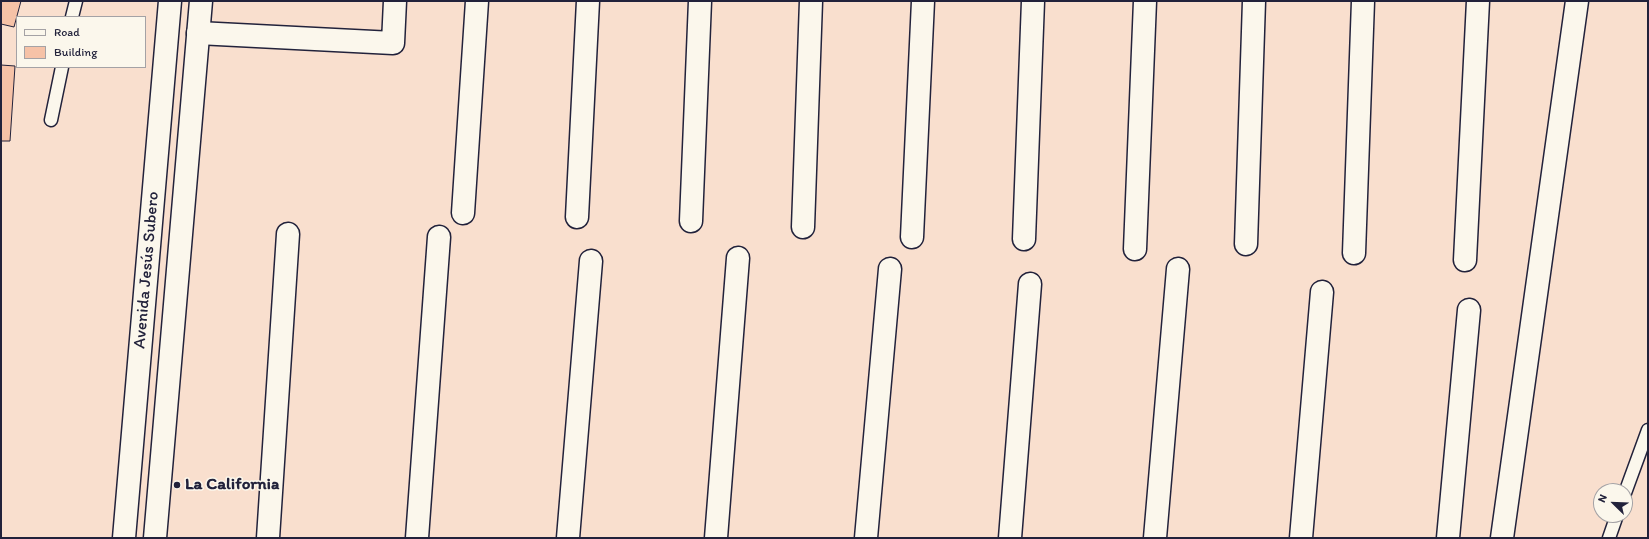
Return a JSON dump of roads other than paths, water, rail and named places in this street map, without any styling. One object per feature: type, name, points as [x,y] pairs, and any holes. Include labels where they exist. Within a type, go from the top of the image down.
[{"type":"street","name":"Avenida Jesús Subero","points":[[124,538],[170,1]]},
{"type":"street","name":"Avenida Jesús Subero","points":[[155,538],[201,1]]},
{"type":"street","points":[[198,33],[393,43],[395,1]]},
{"type":"street","points":[[463,213],[477,1]]},
{"type":"street","points":[[577,217],[588,1]]},
{"type":"street","points":[[691,221],[700,1]]},
{"type":"street","points":[[803,227],[811,1]]},
{"type":"street","points":[[912,237],[922,1]]},
{"type":"street","points":[[1024,239],[1033,1]]},
{"type":"street","points":[[1135,248],[1145,1]]},
{"type":"street","points":[[1246,244],[1254,1]]},
{"type":"street","points":[[1354,253],[1363,1]]},
{"type":"street","points":[[1465,260],[1478,1]]},
{"type":"street","points":[[1502,538],[1577,1]]},
{"type":"street","points":[[268,538],[288,234]]},
{"type":"street","points":[[417,538],[439,237]]},
{"type":"street","points":[[716,538],[738,258]]},
{"type":"street","points":[[568,538],[590,261]]},
{"type":"street","points":[[866,538],[890,269]]},
{"type":"street","points":[[1155,538],[1178,269]]},
{"type":"street","points":[[1010,538],[1030,284]]},
{"type":"street","points":[[1301,538],[1322,292]]},
{"type":"street","points":[[1448,538],[1469,310]]},
{"type":"lane","points":[[72,16],[76,1]]},
{"type":"lane","points":[[51,120],[62,68]]},
{"type":"lane","points":[[1629,483],[1648,430]]},
{"type":"lane","points":[[1609,538],[1614,523]]},
{"type":"place","name":"La California","points":[[177,485]]}]
